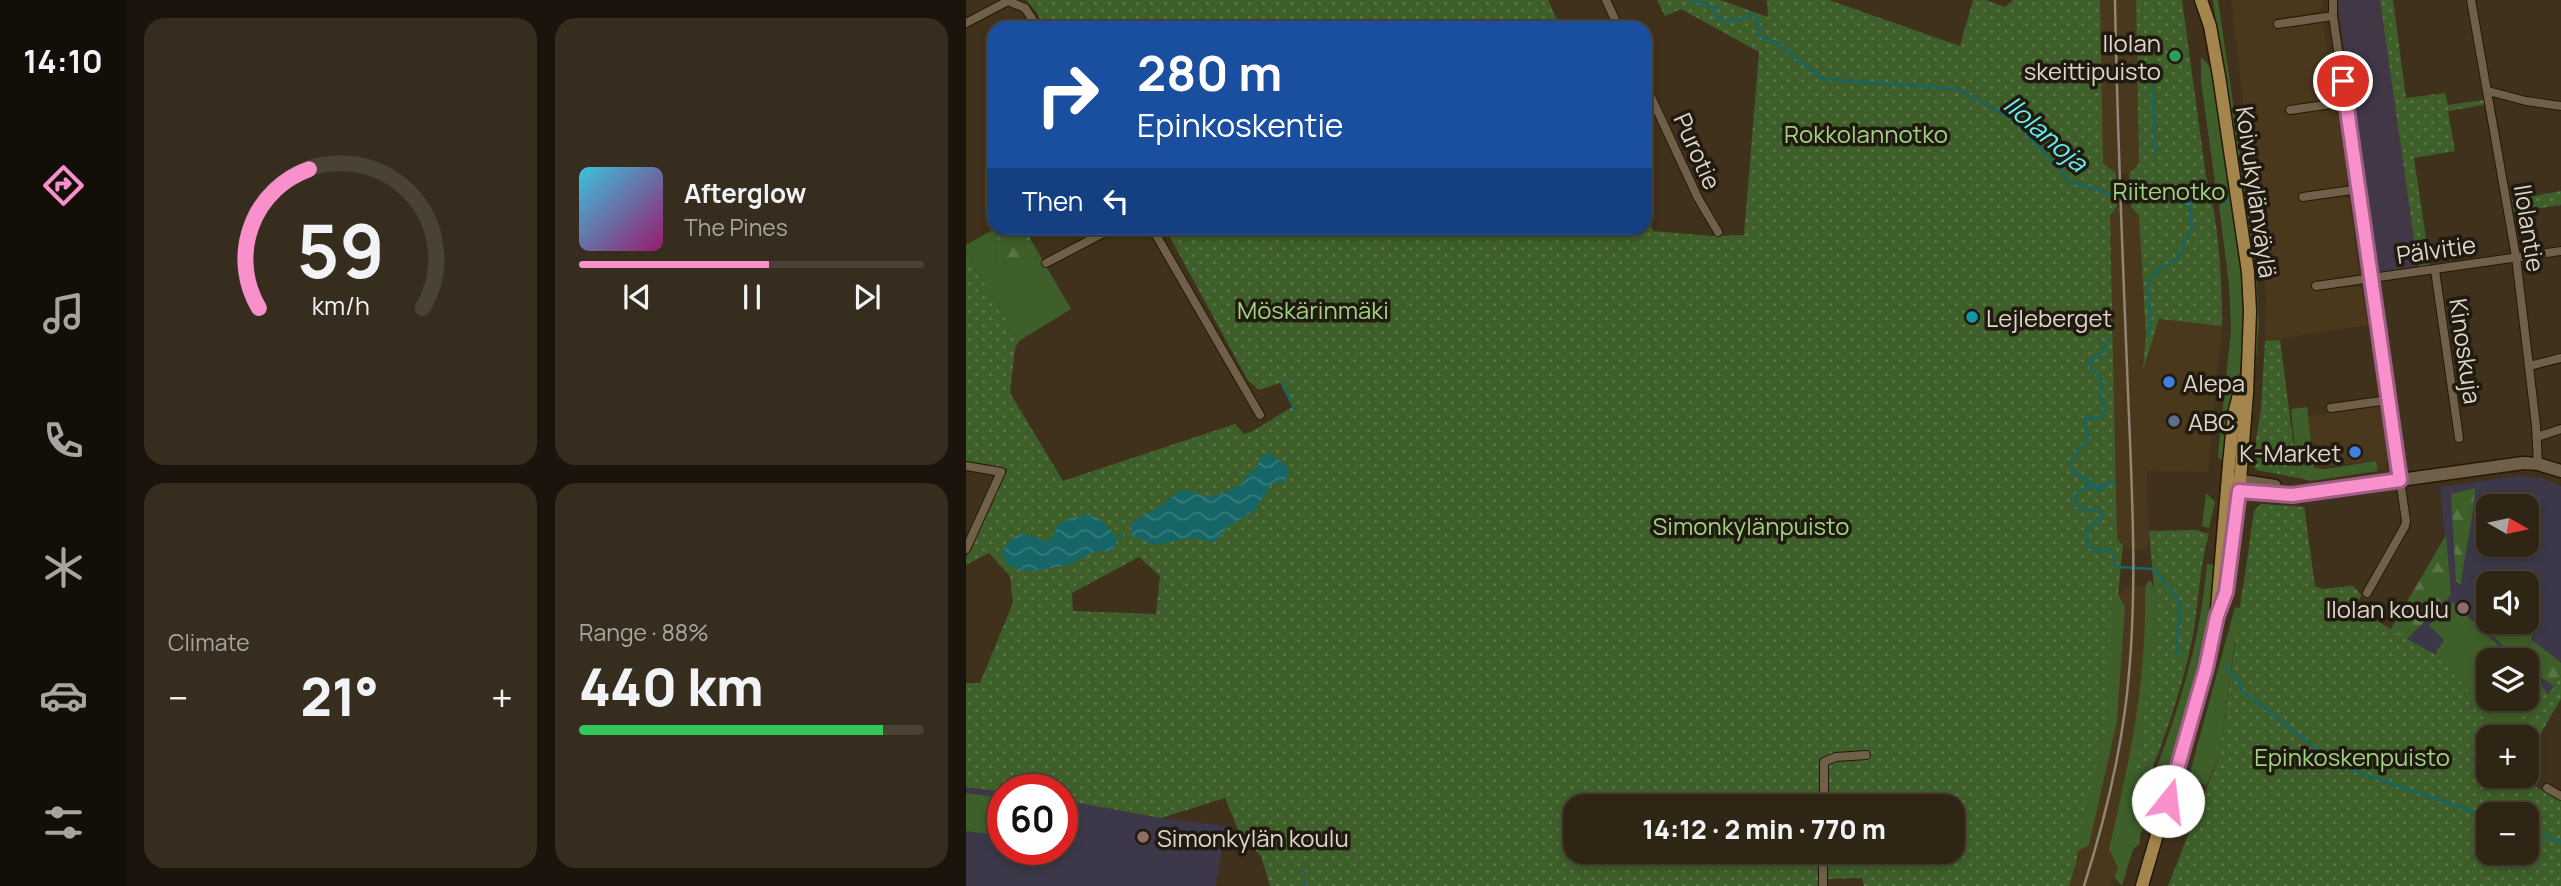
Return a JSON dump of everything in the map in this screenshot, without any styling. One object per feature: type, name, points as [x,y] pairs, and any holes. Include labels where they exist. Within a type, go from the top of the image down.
[{"type":"main road","name":"Koivukylänväylä","points":[[2142,886],[2197,698],[2217,616],[2217,592],[2233,485],[2234,414],[2247,364],[2250,311],[2248,272],[2220,76],[2210,26],[2201,0]]},
{"type":"main road","name":"Koivukylänväylä","points":[[2210,0],[2210,26]]},
{"type":"street","points":[[1605,0],[1616,21]]},
{"type":"street","points":[[2333,0],[2333,16],[2405,526],[2367,593]]},
{"type":"street","name":"Ilolantie","points":[[2471,0],[2516,257],[2538,464]]},
{"type":"street","points":[[966,23],[1008,1],[1025,8],[1033,21]]},
{"type":"street","points":[[2278,24],[2333,16]]},
{"type":"street","points":[[2488,90],[2526,101],[2561,106]]},
{"type":"street","name":"Purotie","points":[[1652,99],[1698,198],[1718,232]]},
{"type":"street","points":[[2290,110],[2346,102]]},
{"type":"street","points":[[2303,197],[2359,189]]},
{"type":"street","points":[[1046,263],[1100,235]]},
{"type":"street","points":[[1156,235],[1260,415]]},
{"type":"street","name":"Pälvitie","points":[[2316,286],[2561,251]]},
{"type":"street","name":"Kinoskuja","points":[[2435,270],[2459,438]]},
{"type":"street","points":[[2529,366],[2561,359]]},
{"type":"street","points":[[2331,408],[2388,400]]},
{"type":"street","points":[[2537,437],[2561,429]]},
{"type":"street","points":[[2233,485],[2292,489],[2301,493],[2523,463],[2538,464],[2561,471]]},
{"type":"street","points":[[966,466],[1001,472],[966,549]]},
{"type":"street","points":[[1824,794],[1824,762],[1836,757],[1867,755]]},
{"type":"street","points":[[2547,788],[2561,796]]},
{"type":"street","points":[[1823,864],[1823,886]]},
{"type":"shaded area","points":[[2100,0],[2136,0],[2139,164],[2129,174],[2116,173],[2103,163]]},
{"type":"shaded area","points":[[2231,0],[2323,0],[2323,7],[2319,12],[2276,19],[2277,27],[2323,22],[2334,98],[2287,107],[2289,115],[2333,109],[2338,115],[2348,180],[2341,187],[2301,193],[2302,201],[2342,196],[2350,200],[2359,274],[2314,282],[2316,290],[2361,286],[2368,325],[2265,341],[2266,294]]},
{"type":"shaded area","points":[[2337,0],[2380,0],[2418,267],[2380,273],[2377,270]]},
{"type":"shaded area","points":[[2117,206],[2131,207],[2139,216],[2146,335],[2144,366],[2159,319],[2222,326],[2208,472],[2147,471],[2149,541],[2145,549],[2127,549],[2117,539],[2110,216]]},
{"type":"shaded area","points":[[2381,405],[2389,455],[2384,469],[2378,471],[2376,461],[2314,468],[2291,409],[2307,407],[2308,416]]},
{"type":"shaded area","name":"Ilolan koulu","points":[[2518,476],[2542,478],[2561,486],[2561,675],[2548,695],[2542,687],[2539,690],[2539,648],[2476,648],[2476,699],[2437,656],[2407,639],[2451,595],[2440,487]]},
{"type":"shaded area","points":[[2127,586],[2145,587],[2155,600],[2123,856],[2110,886],[2069,886],[2076,864],[2111,600]]},
{"type":"shaded area","name":"Ilolan koulu","points":[[2487,711],[2518,711],[2504,725],[2500,725]]},
{"type":"shaded area","name":"Simonkylän koulu","points":[[966,787],[987,790],[987,865],[1078,865],[1078,803],[1161,818],[1226,826],[1216,886],[966,886]]},
{"type":"green space","points":[[1026,0],[1548,0],[1558,21],[1041,21]]},
{"type":"green space","name":"Simonkylänpuisto","points":[[1657,0],[1720,0],[1768,17],[1767,0],[1829,0],[1960,46],[1973,0],[1986,0],[2005,7],[2013,0],[2100,0],[2103,163],[2116,173],[2117,206],[2110,216],[2117,539],[2123,545],[2118,594],[2111,600],[2109,694],[2105,735],[2084,810],[2076,864],[2069,886],[1864,886],[1862,878],[1825,879],[1821,886],[1270,886],[1261,856],[1239,832],[1225,798],[1161,818],[1078,803],[1078,774],[987,774],[987,790],[966,787],[966,683],[980,683],[1013,603],[1010,576],[989,553],[966,565],[966,558],[1008,469],[966,461],[966,252],[1019,341],[1015,348],[1010,393],[1063,481],[1235,424],[1244,434],[1251,432],[1292,407],[1280,383],[1259,390],[1247,379],[1169,235],[1652,235],[1652,229],[1653,231],[1711,236],[1744,235],[1759,52],[1681,9],[1665,16]],"holes":[[[1139,557],[1160,576],[1156,614],[1073,611],[1072,593]]]},
{"type":"green space","name":"Riitenotko","points":[[2136,0],[2182,0],[2206,176],[2217,231],[2222,308],[2222,326],[2159,319],[2143,370],[2146,335],[2139,216],[2131,207],[2129,174],[2139,164]]},
{"type":"green space","points":[[2213,0],[2218,0],[2255,254],[2259,322],[2253,399],[2223,69]]},
{"type":"green space","points":[[2380,0],[2393,0],[2406,98],[2445,93],[2448,105],[2484,100],[2484,105],[2448,111],[2455,151],[2414,158],[2430,265],[2418,267]]},
{"type":"green space","points":[[2201,57],[2216,78],[2245,294],[2244,345],[2226,460],[2219,459],[2218,454],[2231,330],[2229,285],[2219,205],[2224,201],[2217,197],[2201,81]]},
{"type":"green space","points":[[2561,191],[2561,205],[2514,212],[2512,200]]},
{"type":"green space","points":[[987,233],[1000,235],[995,242],[997,263],[1036,257],[1038,252],[1071,309],[1019,341],[966,252],[966,245]]},
{"type":"green space","points":[[1000,235],[1028,235],[1038,252],[1025,266],[1009,268],[997,263],[995,242]]},
{"type":"green space","points":[[2280,340],[2298,478],[2257,470],[2252,464],[2261,410],[2265,341]]},
{"type":"green space","points":[[2307,407],[2314,468],[2325,469],[2376,461],[2378,471],[2311,481],[2298,478],[2291,409]]},
{"type":"green space","points":[[2475,488],[2461,585],[2456,581],[2451,494]]},
{"type":"green space","points":[[2206,493],[2215,502],[2209,528],[2202,526]]},
{"type":"green space","points":[[2261,504],[2304,507],[2315,587],[2324,589],[2353,586],[2361,595],[2355,609],[2391,629],[2446,535],[2451,595],[2407,639],[2406,660],[2398,669],[2251,535],[2254,511]]},
{"type":"green space","name":"Epinkoskenpuisto","points":[[2261,504],[2304,507],[2315,587],[2324,589],[2353,586],[2361,595],[2355,609],[2437,656],[2476,699],[2476,711],[2487,711],[2500,725],[2476,725],[2476,788],[2538,788],[2561,800],[2561,886],[2168,886],[2219,756],[2254,511]]},
{"type":"green space","points":[[2196,530],[2209,534],[2187,661],[2158,753],[2130,816],[2154,639],[2155,600],[2149,531]]},
{"type":"green space","points":[[2207,564],[2214,565],[2214,589],[2206,643],[2168,778],[2158,771],[2157,778],[2163,789],[2162,793],[2155,782],[2155,772],[2174,720],[2195,644]]},
{"type":"green space","points":[[2280,573],[2436,655],[2444,640],[2429,625],[2452,602],[2476,624],[2476,634],[2486,634],[2500,648],[2476,648],[2476,699],[2437,656],[2235,641],[2219,756],[2206,786],[2192,776],[2191,769],[2235,607],[2240,608],[2242,589]]},
{"type":"green space","points":[[2070,579],[2120,579],[2118,594],[2125,607],[2117,721],[2089,845],[2078,851]]},
{"type":"green space","points":[[2148,581],[2151,581],[2159,602],[2148,784],[2156,796],[2151,808],[2158,811],[2154,822],[2141,832],[2140,844],[2133,849],[2122,886],[2114,877],[2118,868],[2109,849],[2136,720],[2143,655],[2145,587]]},
{"type":"green space","points":[[2491,634],[2532,634],[2527,648],[2505,648]]},
{"type":"green space","points":[[2532,640],[2561,663],[2561,675],[2554,686],[2539,676],[2539,648],[2527,648]]},
{"type":"green space","name":"Epinkoskenpuisto","points":[[2561,675],[2561,699],[2539,737],[2539,725],[2517,725],[2526,711],[2539,711],[2539,691],[2542,686],[2548,695]]},
{"type":"green space","points":[[2487,711],[2526,711],[2518,725],[2500,725]]},
{"type":"green space","points":[[966,793],[987,796],[987,834],[966,831]]},
{"type":"water","points":[[2158,190],[2157,196],[2191,197],[2208,203],[2195,202],[2186,207],[2184,201],[2160,203],[2136,195],[2151,196],[2150,191]]},
{"type":"water","points":[[1270,454],[1286,465],[1289,474],[1285,482],[1273,482],[1255,510],[1228,527],[1215,542],[1190,538],[1154,545],[1132,537],[1133,523],[1177,493],[1187,491],[1206,497],[1224,493],[1242,484],[1262,456]]},
{"type":"water","points":[[1085,515],[1100,520],[1112,532],[1117,541],[1112,551],[1094,552],[1068,565],[1027,572],[1008,565],[1001,553],[1010,540],[1020,535],[1049,541],[1062,522]]},
{"type":"waterway","name":"Ilolanoja","points":[[1691,0],[1716,8],[1715,16],[1724,20],[1753,15],[1760,26],[1758,35],[1778,44],[1823,79],[1957,89],[2012,119],[2071,182],[2111,194],[2139,195]]},
{"type":"waterway","points":[[2152,65],[2155,153]]},
{"type":"waterway","points":[[2224,202],[2230,202]]},
{"type":"waterway","name":"Ilolanoja","points":[[2148,334],[2148,281],[2160,269],[2177,259],[2192,226],[2189,207]]},
{"type":"waterway","name":"Ilolanoja","points":[[2108,339],[2103,352],[2088,363],[2101,380],[2100,394],[2105,408],[2100,417],[2084,419],[2088,440],[2075,454],[2072,467],[2073,473],[2087,479],[2086,487],[2076,495],[2074,505],[2102,514],[2101,519],[2089,527],[2087,545],[2093,550],[2111,551],[2114,558]]},
{"type":"waterway","points":[[1282,382],[1291,401]]},
{"type":"waterway","points":[[1293,407],[1295,411]]},
{"type":"waterway","points":[[2087,479],[2095,487],[2114,482]]},
{"type":"waterway","points":[[2086,487],[2095,487],[2099,491],[2106,486]]},
{"type":"waterway","points":[[1116,538],[1123,536]]},
{"type":"waterway","name":"Ilolanoja","points":[[2114,563],[2119,567],[2153,569],[2173,591],[2180,606],[2176,646],[2181,656]]},
{"type":"waterway","name":"Ilolanoja","points":[[2226,666],[2239,682],[2243,692],[2330,759],[2350,769],[2476,813]]},
{"type":"waterway","name":"Ilolanoja","points":[[2539,834],[2561,842]]},
{"type":"railway","points":[[2084,886],[2118,755],[2130,667],[2132,624],[2132,495],[2115,0]]},
{"type":"place","name":"Ilolan skeittipuisto","points":[[2175,56]]},
{"type":"place","name":"Lejleberget","points":[[1972,317]]},
{"type":"place","name":"Alepa","points":[[2169,382]]},
{"type":"place","name":"ABC","points":[[2174,421]]},
{"type":"place","name":"K-Market","points":[[2355,452]]},
{"type":"place","name":"Ilolan koulu","points":[[2463,608]]},
{"type":"place","name":"Simonkylän koulu","points":[[1143,837]]},
{"type":"route","points":[[2168,801],[2206,668],[2217,616],[2226,592],[2239,491],[2292,495],[2400,480],[2343,81]]},
{"type":"park label","name":"Rokkolannotko","points":[[1866,133]]},
{"type":"park label","name":"Möskärinmäki","points":[[1313,309]]}]
